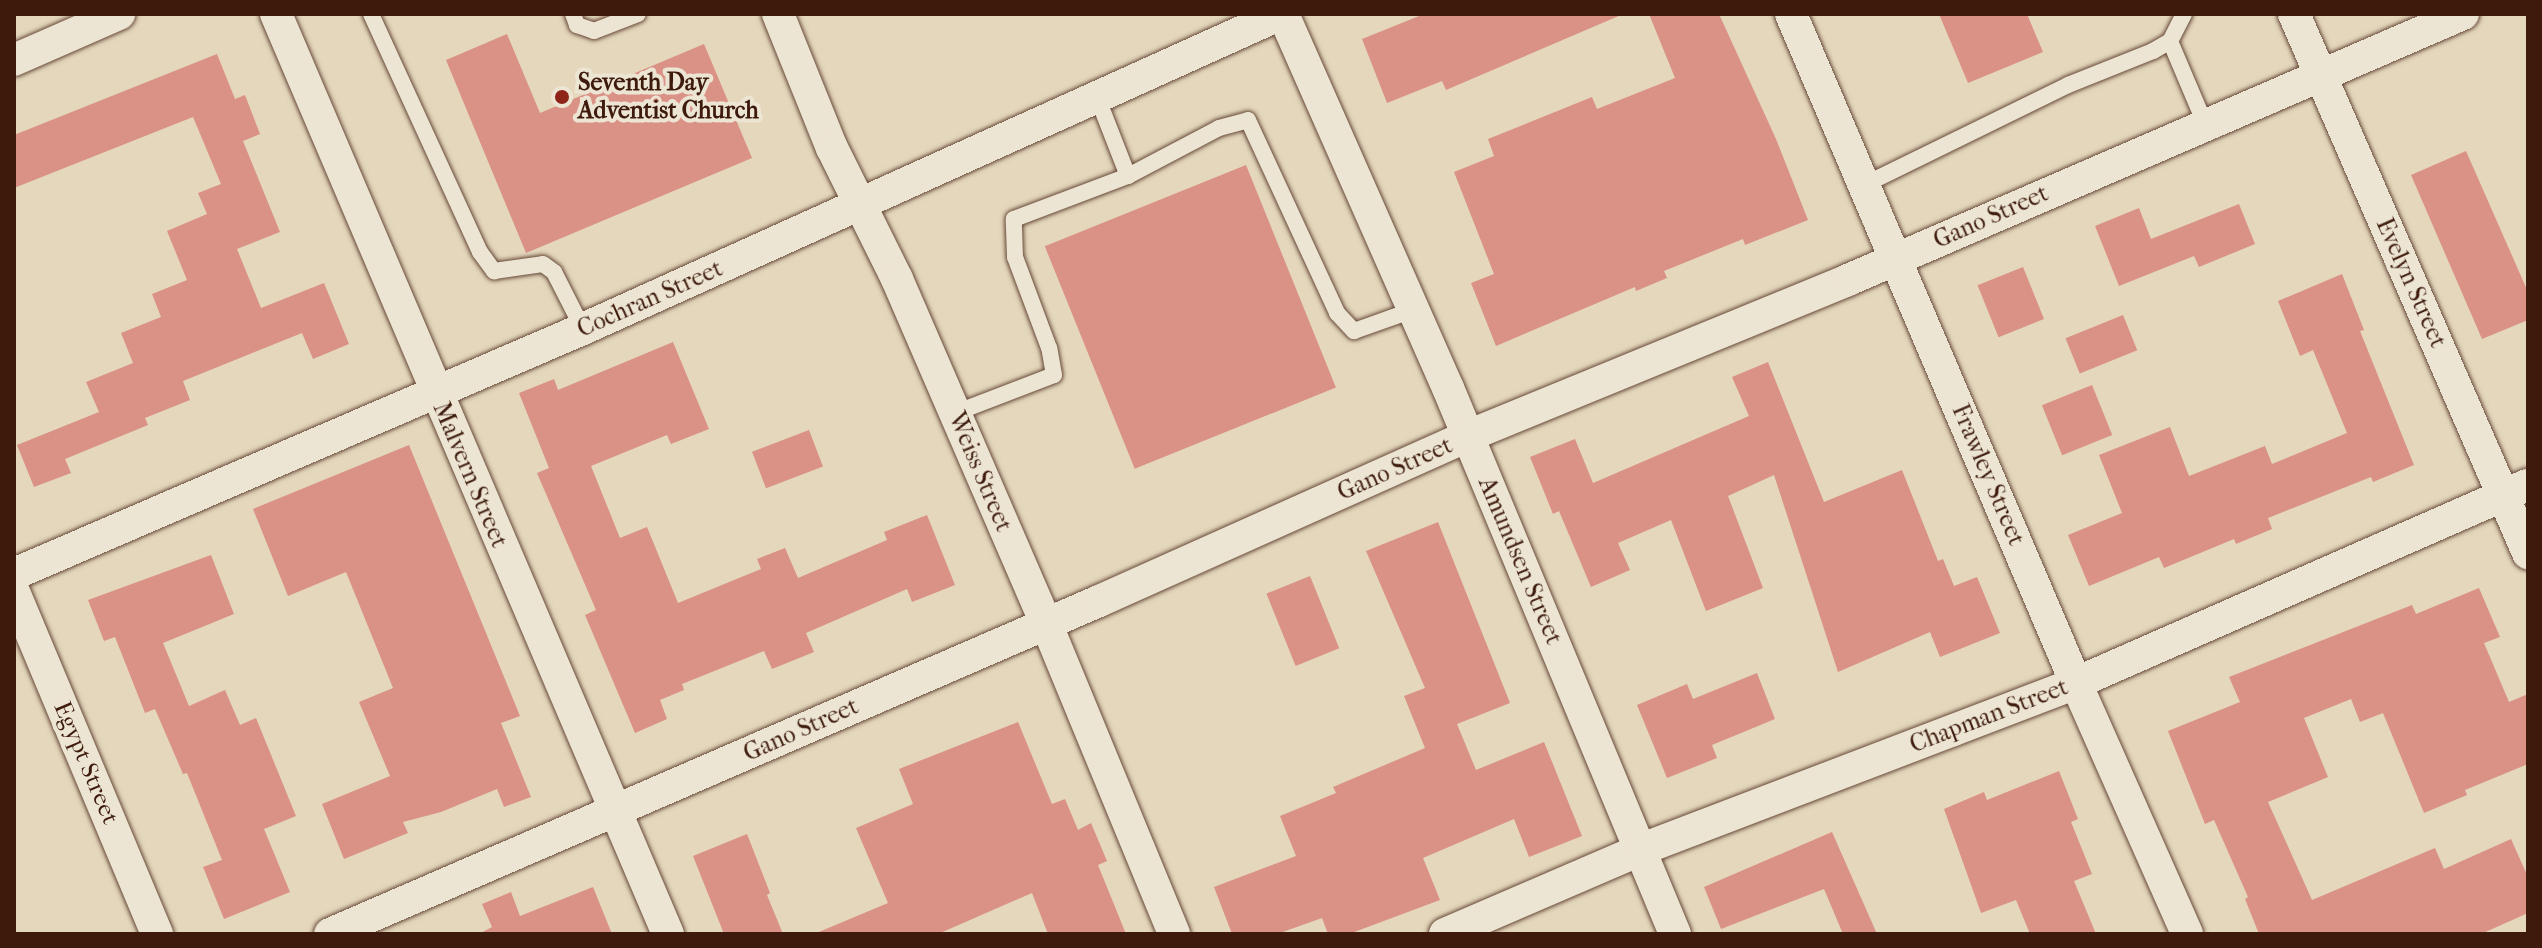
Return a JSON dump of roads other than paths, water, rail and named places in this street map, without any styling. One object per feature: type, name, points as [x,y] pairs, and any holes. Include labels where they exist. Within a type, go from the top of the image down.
[{"type":"street","points":[[14,60],[119,14]]},
{"type":"street","name":"Malvern Street","points":[[276,14],[668,934]]},
{"type":"street","name":"Weiss Street","points":[[778,14],[832,148],[862,205],[1046,623],[1174,934]]},
{"type":"street","name":"Cochran Street","points":[[14,574],[583,329],[1282,14]]},
{"type":"street","name":"Amundsen Street","points":[[1282,14],[1468,436],[1675,934]]},
{"type":"street","name":"Frawley Street","points":[[1791,14],[2076,683],[2187,934]]},
{"type":"street","name":"Evelyn Street","points":[[2294,14],[2516,491],[2528,553]]},
{"type":"street","name":"Gano Street","points":[[330,934],[1468,436],[1896,259],[2463,14]]},
{"type":"street","name":"Chapman Street","points":[[1445,934],[1642,849],[2076,683],[2516,491]]},
{"type":"street","name":"Egypt Street","points":[[14,592],[157,934]]},
{"type":"lane","points":[[371,14],[480,252],[494,271],[543,264],[554,272],[583,329]]},
{"type":"lane","points":[[573,14],[577,25],[594,31],[638,14]]},
{"type":"lane","points":[[1864,185],[2068,85],[2153,51],[2170,41],[2184,14]]},
{"type":"lane","points":[[2170,41],[2205,124]]},
{"type":"lane","points":[[1098,99],[1128,176]]},
{"type":"lane","points":[[955,413],[1054,375],[1049,348],[1015,257],[1014,219],[1128,176],[1219,128],[1248,120],[1337,313],[1354,331],[1413,310]]},
{"type":"place","name":"Seventh Day Adventist Church","points":[[562,97]]}]
